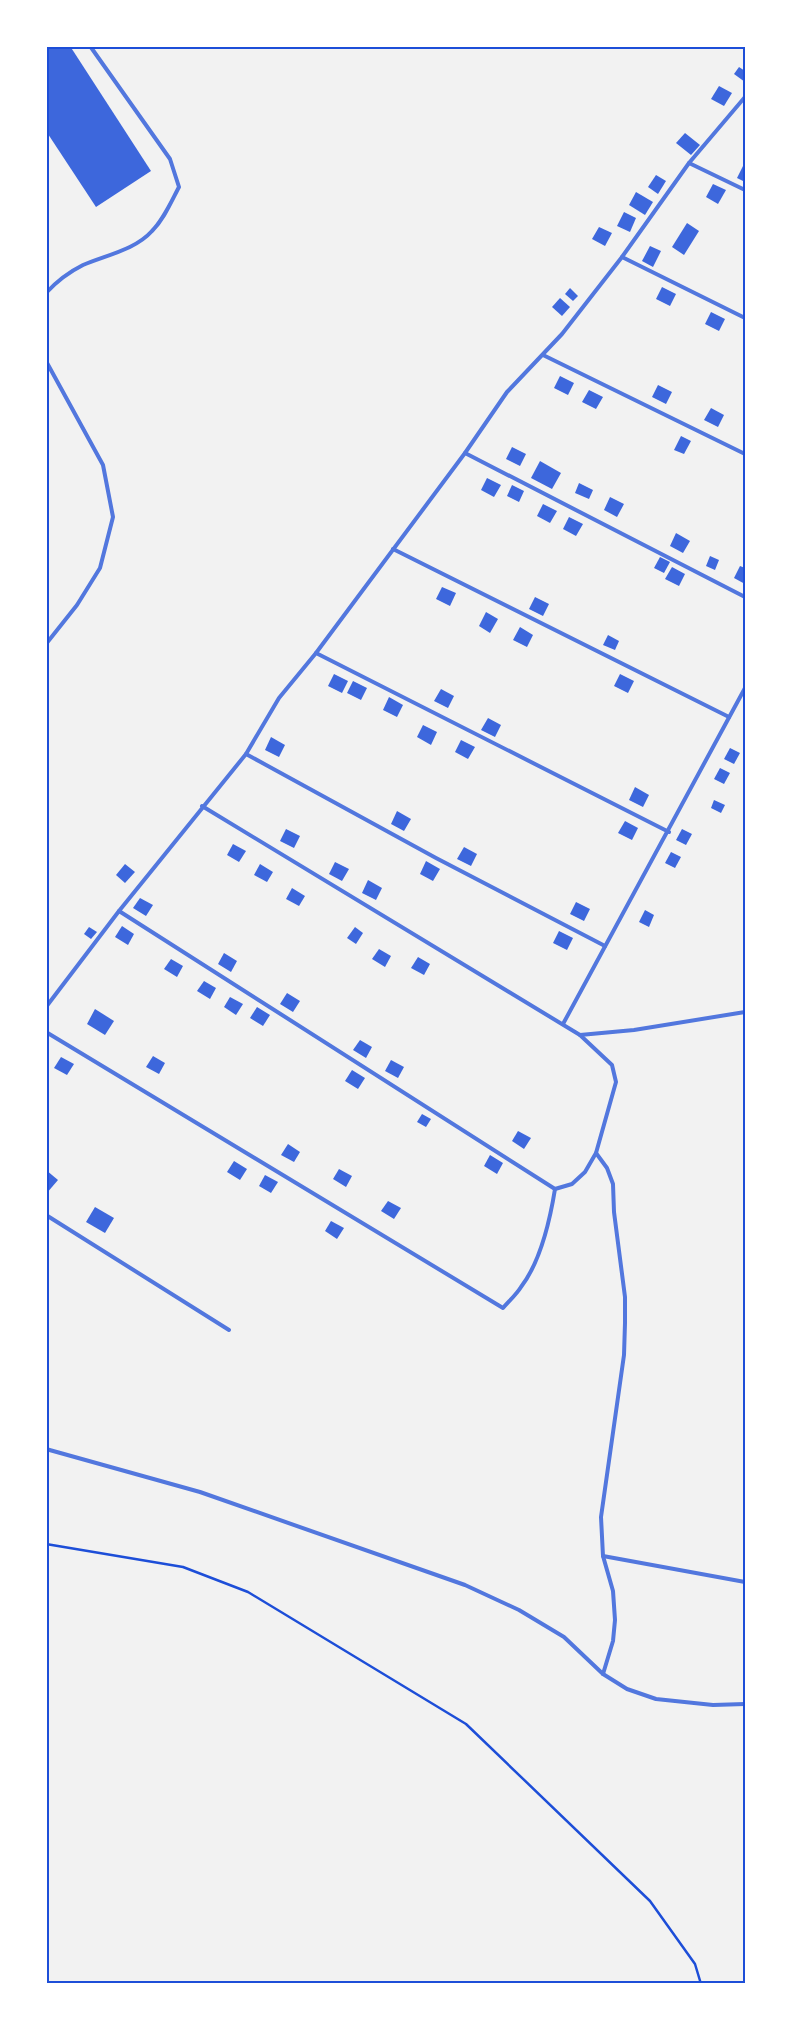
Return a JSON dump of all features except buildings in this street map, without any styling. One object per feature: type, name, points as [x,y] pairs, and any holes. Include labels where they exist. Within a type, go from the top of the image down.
[{"type":"lane","points":[[46,293],[56,282],[82,266],[131,246],[152,231],[179,187],[170,159],[90,46]]},
{"type":"lane","points":[[46,1007],[202,806],[246,754],[279,698],[316,653],[465,453],[507,392],[543,355],[622,256],[689,163],[745,97]]},
{"type":"lane","points":[[689,163],[745,190]]},
{"type":"lane","points":[[622,256],[745,318]]},
{"type":"lane","points":[[543,355],[745,454]]},
{"type":"lane","points":[[46,361],[103,465],[113,517],[100,568],[77,605],[46,644]]},
{"type":"lane","points":[[465,453],[745,597]]},
{"type":"lane","points":[[393,549],[729,717]]},
{"type":"lane","points":[[316,653],[669,832]]},
{"type":"lane","points":[[563,1024],[669,832],[745,688]]},
{"type":"lane","points":[[246,754],[436,858],[605,946]]},
{"type":"lane","points":[[119,911],[555,1189],[572,1184],[585,1172],[596,1152],[616,1082],[612,1065],[580,1035],[563,1024],[202,806]]},
{"type":"lane","points":[[580,1035],[634,1030],[745,1012]]},
{"type":"lane","points":[[46,1032],[504,1308],[522,1286],[535,1260],[550,1220],[555,1189]]},
{"type":"lane","points":[[596,1152],[607,1168],[613,1184],[614,1212],[625,1297],[624,1355],[601,1517],[603,1556],[612,1591],[615,1620],[613,1641],[603,1674]]},
{"type":"lane","points":[[46,1215],[229,1330]]},
{"type":"lane","points":[[46,1449],[200,1492],[465,1585],[519,1610],[564,1637],[603,1674],[627,1689],[656,1699],[713,1705],[745,1704]]},
{"type":"lane","points":[[603,1556],[745,1582]]},
{"type":"path","points":[[46,1544],[183,1567],[248,1592],[466,1724],[650,1901],[695,1964],[701,1984]]}]
